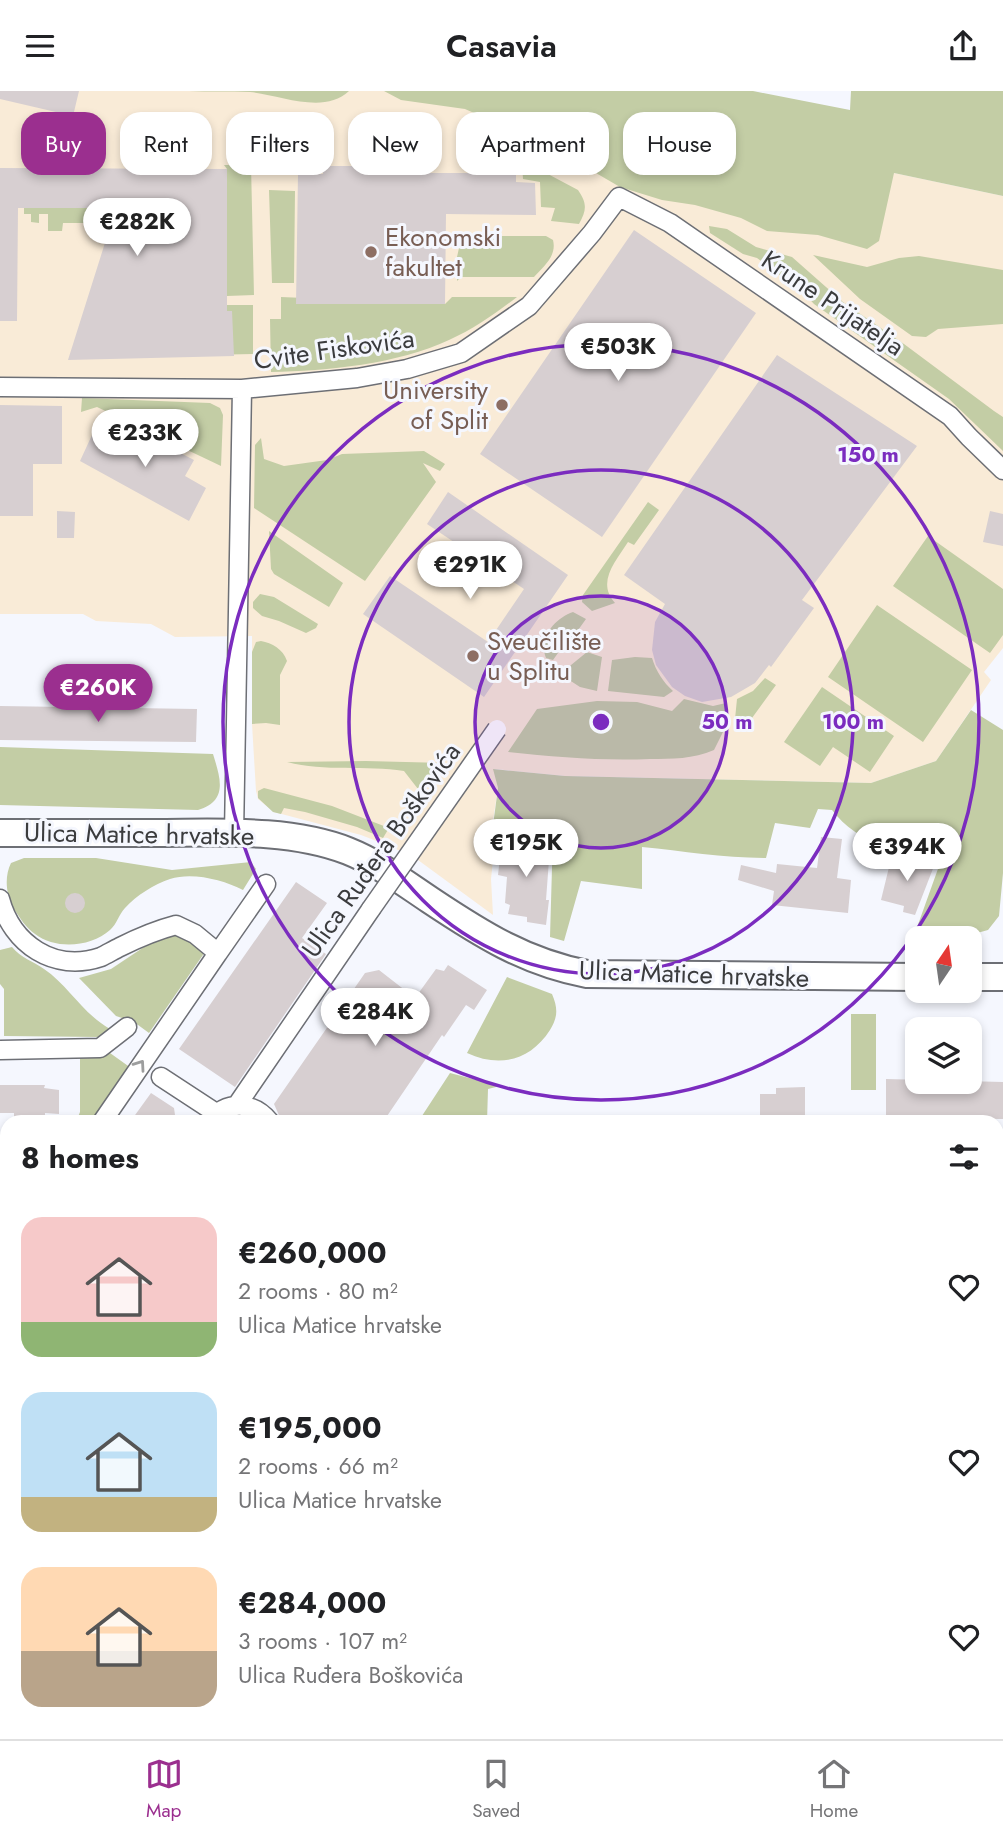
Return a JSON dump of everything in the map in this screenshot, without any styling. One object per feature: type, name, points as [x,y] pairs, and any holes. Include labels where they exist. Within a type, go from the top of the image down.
[{"type":"street","name":"Cvite Fiskovića","points":[[0,387],[242,389],[357,378],[407,369],[461,353],[529,306],[592,233],[619,197]]},
{"type":"street","name":"Krune Prijatelja","points":[[619,197],[670,223],[950,416],[1003,470]]},
{"type":"street","name":"Cvite Fiskovića","points":[[234,834],[242,389]]},
{"type":"street","name":"Ulica Ruđera Boškovića","points":[[237,1105],[497,729]]},
{"type":"street","name":"Ulica Matice hrvatske","points":[[0,833],[234,834],[286,837],[346,851],[377,864],[498,944],[559,969],[587,974],[905,977]]},
{"type":"street","points":[[107,1115],[266,884]]},
{"type":"street","points":[[0,899],[4,914],[15,934],[29,947],[47,956],[77,962],[101,957],[162,928],[176,925],[195,934],[218,953]]},
{"type":"street","points":[[982,977],[1003,977]]},
{"type":"street","points":[[0,1050],[100,1048],[127,1027]]},
{"type":"street","points":[[161,1077],[209,1115]]},
{"type":"street","points":[[217,1115],[226,1107],[237,1105],[250,1106],[264,1115]]},
{"type":"shaded area","name":"University of Split","points":[[0,91],[726,91],[894,173],[1003,196],[1003,648],[984,672],[991,680],[936,761],[871,783],[565,776],[494,769],[498,788],[491,833],[491,840],[495,842],[491,879],[493,915],[418,860],[392,847],[361,835],[274,812],[258,799],[252,724],[252,636],[175,637],[151,624],[96,621],[83,614],[0,614]]},
{"type":"green space","points":[[189,91],[349,91],[339,98],[315,103],[250,92]]},
{"type":"green space","points":[[384,91],[753,91],[850,110],[851,91],[1003,91],[1003,196],[894,173],[879,241],[867,249],[818,235],[767,231],[741,218],[695,205],[662,200],[620,187],[599,175],[609,175],[609,112],[472,112],[401,100]]},
{"type":"green space","points":[[227,175],[251,175],[254,295],[227,296]]},
{"type":"green space","points":[[523,175],[550,175],[578,190],[585,207],[579,224],[551,221],[555,208],[541,207],[540,182],[523,179]]},
{"type":"green space","points":[[269,190],[295,191],[294,283],[272,283]]},
{"type":"green space","points":[[24,206],[97,206],[97,214],[88,214],[88,223],[63,223],[62,231],[48,231],[48,214],[39,214],[39,223],[31,222],[31,214],[24,214]]},
{"type":"green space","points":[[709,226],[727,229],[756,247],[792,257],[843,302],[1003,417],[1003,451],[949,399],[814,304],[804,293],[757,258],[743,254],[710,233]]},
{"type":"green space","points":[[467,236],[546,236],[553,240],[554,246],[549,260],[534,277],[461,277],[457,281],[457,257],[461,239]]},
{"type":"green space","points":[[813,255],[867,267],[899,258],[919,256],[1003,270],[1003,324],[938,329],[926,337],[912,336],[860,299]]},
{"type":"green space","points":[[281,297],[445,304],[452,297],[517,297],[458,336],[408,355],[338,368],[271,372],[270,319],[281,319]]},
{"type":"green space","points":[[204,305],[253,305],[253,354],[206,355]]},
{"type":"green space","points":[[82,398],[210,403],[220,408],[223,415],[221,466],[97,407],[81,412]]},
{"type":"green space","points":[[261,438],[264,459],[284,466],[327,460],[342,454],[424,451],[445,464],[440,471],[423,463],[436,482],[365,581],[254,508],[255,445]]},
{"type":"green space","points":[[648,502],[659,510],[634,545],[628,542],[610,572],[607,587],[615,603],[592,611],[582,602],[583,595]]},
{"type":"green space","points":[[269,531],[343,583],[329,607],[274,574],[271,569]]},
{"type":"green space","points":[[928,536],[1003,589],[1003,635],[990,653],[893,586]]},
{"type":"green space","points":[[260,594],[274,597],[318,624],[316,628],[306,633],[262,616],[253,608],[253,602]]},
{"type":"green space","points":[[877,605],[972,670],[923,742],[828,677]]},
{"type":"green space","points":[[573,612],[586,619],[553,660],[546,658],[546,636],[554,624]]},
{"type":"green space","points":[[261,641],[277,647],[287,661],[280,675],[280,725],[252,724],[252,652],[256,642]]},
{"type":"green space","points":[[587,652],[602,657],[597,691],[580,687],[560,674]]},
{"type":"green space","points":[[652,658],[660,676],[673,691],[664,697],[608,691],[612,660]]},
{"type":"green space","points":[[765,678],[776,685],[752,718],[735,719],[737,699],[753,691]]},
{"type":"green space","points":[[822,687],[894,736],[870,772],[833,747],[820,766],[784,742]]},
{"type":"green space","points":[[684,699],[713,706],[726,703],[723,732],[714,750],[682,758],[632,759],[508,752],[537,709],[597,701],[637,702],[672,711]]},
{"type":"green space","points":[[971,710],[1003,730],[1003,873],[999,916],[988,930],[982,932],[982,926],[918,926],[939,866],[895,852],[867,839],[842,822],[832,810],[818,809],[810,828],[775,823],[766,858],[719,856],[642,847],[642,889],[581,881],[564,941],[550,937],[553,833],[503,827],[495,842],[491,840],[498,788],[493,769],[565,776],[871,783],[936,761]]},
{"type":"green space","points":[[0,747],[213,754],[220,787],[214,801],[198,810],[0,805]]},
{"type":"green space","points":[[287,762],[445,763],[418,789],[404,771],[316,767]]},
{"type":"green space","points":[[264,788],[332,806],[389,828],[383,838],[357,827],[305,812],[284,808],[281,814],[273,812],[258,798],[258,791]]},
{"type":"green space","points":[[24,858],[96,858],[172,870],[251,862],[256,869],[243,890],[217,880],[198,877],[179,877],[164,881],[134,899],[123,910],[112,928],[102,936],[83,943],[63,944],[53,943],[32,932],[11,904],[7,874],[11,863]]},
{"type":"green space","points":[[172,934],[187,938],[205,952],[149,1033],[134,1022],[116,1016],[79,978],[111,969],[153,941]]},
{"type":"green space","points":[[12,947],[53,976],[91,1015],[110,1029],[100,1037],[4,1036],[4,989],[0,984],[0,950]]},
{"type":"green space","points":[[507,977],[552,994],[556,1012],[553,1025],[533,1049],[513,1059],[491,1060],[467,1053]]},
{"type":"green space","points":[[851,1014],[876,1014],[876,1090],[851,1090]]},
{"type":"green space","points":[[110,1053],[131,1068],[98,1115],[79,1115],[80,1056]]},
{"type":"green space","points":[[450,1073],[500,1086],[488,1089],[487,1115],[423,1115]]},
{"type":"building","points":[[0,91],[79,91],[74,112],[56,112],[0,99]]},
{"type":"building","name":"Ekonomski fakultet","points":[[334,166],[348,166],[348,175],[516,175],[516,182],[535,183],[536,215],[446,214],[445,304],[296,304],[298,175],[334,175]]},
{"type":"building","points":[[0,168],[21,168],[21,175],[106,175],[106,168],[120,169],[120,175],[212,175],[212,169],[226,169],[227,311],[232,311],[234,356],[68,360],[116,208],[18,208],[17,321],[0,321]]},
{"type":"building","points":[[634,230],[756,313],[602,537],[480,454]]},
{"type":"building","points":[[777,355],[917,446],[802,600],[814,608],[771,667],[769,665],[755,683],[731,697],[702,702],[685,696],[672,687],[656,665],[652,650],[655,622],[665,604],[624,575]]},
{"type":"building","points":[[0,405],[62,406],[62,464],[33,464],[33,516],[0,516]]},
{"type":"building","points":[[98,422],[136,444],[141,433],[194,460],[185,476],[206,488],[189,521],[80,461]]},
{"type":"building","points":[[448,492],[568,575],[484,697],[363,614],[390,576],[488,642],[524,589],[427,524]]},
{"type":"building","points":[[57,511],[75,512],[74,538],[57,538]]},
{"type":"building","points":[[990,511],[1003,514],[1003,546],[983,542]]},
{"type":"building","points":[[0,706],[197,709],[196,742],[0,740]]},
{"type":"building","points":[[521,837],[546,840],[543,859],[549,860],[546,900],[549,900],[546,925],[527,922],[527,917],[508,914],[510,905],[505,903],[507,877],[498,875],[500,857],[504,857],[506,842],[519,844]]},
{"type":"building","points":[[821,837],[842,839],[837,878],[851,880],[848,913],[772,905],[774,891],[738,880],[741,865],[776,873],[777,864],[817,868]]},
{"type":"building","points":[[906,856],[934,866],[915,915],[903,912],[904,906],[881,900],[891,859],[904,863]]},
{"type":"building","points":[[296,882],[327,903],[302,938],[326,954],[235,1087],[179,1049]]},
{"type":"building","points":[[71,893],[79,893],[85,903],[79,913],[71,913],[65,907],[65,899]]},
{"type":"building","points":[[448,965],[487,990],[474,1010],[466,1005],[444,1037],[442,1035],[388,1115],[279,1115],[274,1104],[365,973],[379,970],[415,998],[436,969],[444,971]]},
{"type":"building","points":[[886,1079],[905,1079],[905,1094],[982,1094],[982,1081],[1003,1082],[1003,1115],[886,1115]]},
{"type":"building","points":[[0,1085],[45,1085],[44,1088],[59,1090],[59,1114],[0,1113]]},
{"type":"building","points":[[805,1087],[805,1115],[760,1115],[760,1094],[776,1094],[776,1088]]},
{"type":"building","points":[[151,1093],[174,1108],[175,1115],[135,1115]]},
{"type":"place","name":"Ekonomski fakultet","points":[[371,252]]},
{"type":"place","name":"University of Split","points":[[502,405]]},
{"type":"place","name":"Sveučilište u Splitu","points":[[473,656]]}]
